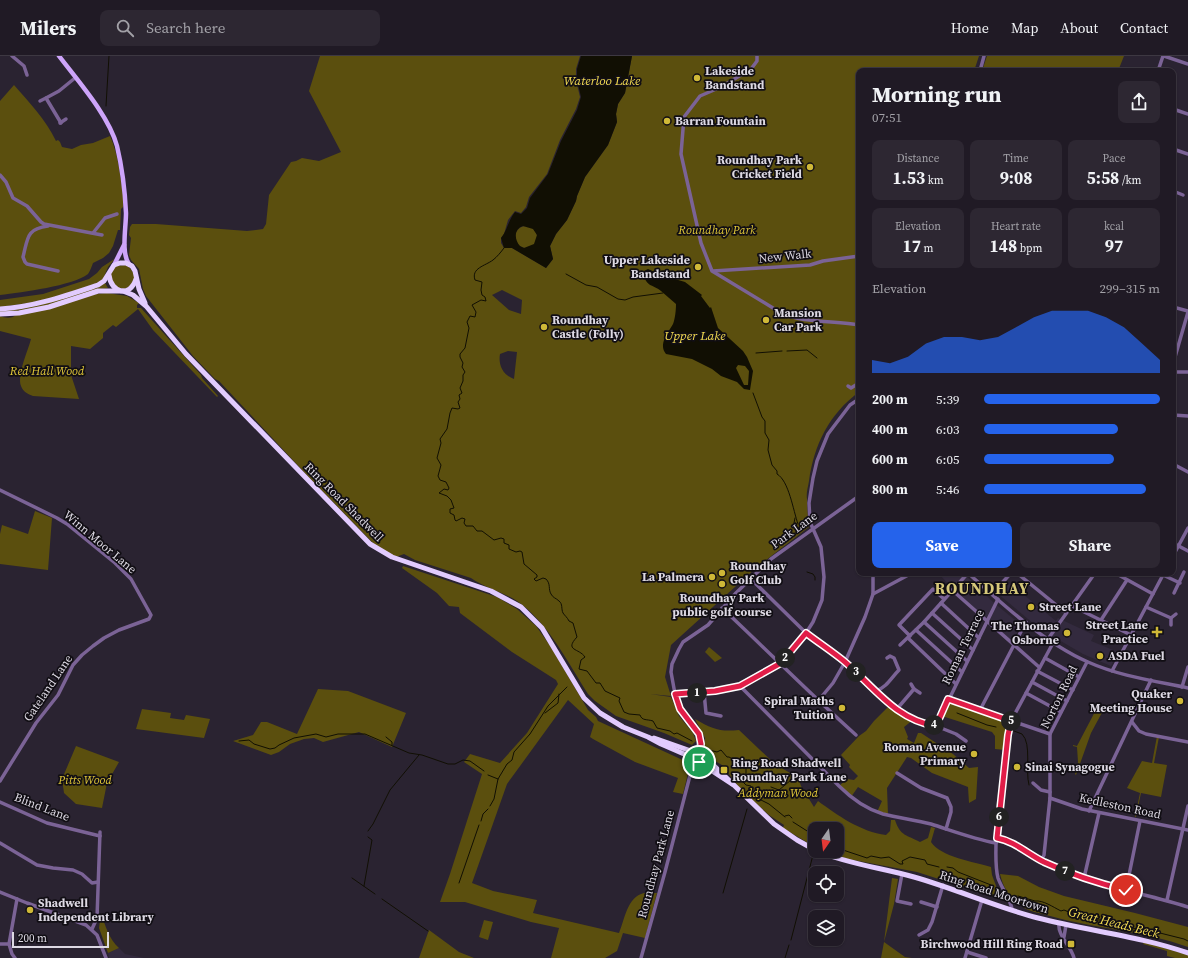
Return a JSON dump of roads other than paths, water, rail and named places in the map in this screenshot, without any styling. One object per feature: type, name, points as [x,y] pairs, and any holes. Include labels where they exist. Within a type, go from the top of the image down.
[{"type":"highway","points":[[0,309],[30,306],[59,298],[102,283],[107,278],[114,265],[120,263],[129,264],[137,276],[132,286],[128,290],[98,291],[49,307],[19,313],[0,314]]},
{"type":"highway","points":[[108,274],[111,284],[116,289],[122,291]]},
{"type":"highway","name":"Ring Road Shadwell","points":[[137,276],[139,289],[146,306]]},
{"type":"highway","name":"Ring Road Shadwell","points":[[122,291],[133,295],[146,306],[186,354],[370,544],[392,558],[491,591],[521,607],[542,628],[578,688],[591,706],[614,722],[648,737],[662,740],[697,757]]},
{"type":"highway","name":"Ring Road Moortown","points":[[697,757],[732,784],[774,824],[793,838],[808,846]]},
{"type":"highway","name":"Ring Road Moortown","points":[[835,858],[943,885],[982,900],[1066,925],[1157,943],[1188,953]]},
{"type":"main road","points":[[59,56],[102,115],[116,145],[124,194],[126,219],[125,243],[126,257],[129,264]]},
{"type":"main road","points":[[114,265],[125,243]]},
{"type":"street","points":[[12,56],[24,66],[27,75]]},
{"type":"street","points":[[981,68],[984,56]]},
{"type":"street","points":[[1159,68],[1164,56],[1188,64]]},
{"type":"street","points":[[758,57],[758,61],[751,69],[721,87],[700,96],[684,117],[680,154],[701,243],[712,271],[782,314],[809,320],[856,325]]},
{"type":"street","points":[[40,101],[59,91],[75,78]]},
{"type":"street","points":[[46,98],[55,111],[60,123],[66,119]]},
{"type":"street","points":[[1176,110],[1188,114]]},
{"type":"street","points":[[1176,150],[1188,154]]},
{"type":"street","points":[[0,175],[6,182],[13,198],[27,206],[41,222],[102,235]]},
{"type":"street","points":[[1176,192],[1183,195]]},
{"type":"street","points":[[93,233],[105,218],[117,214]]},
{"type":"street","points":[[51,225],[38,229],[30,234],[23,257],[27,264],[58,271]]},
{"type":"street","name":"New Walk","points":[[712,271],[810,265],[822,261],[856,256]]},
{"type":"street","points":[[1176,308],[1188,311],[1176,353]]},
{"type":"street","points":[[1176,372],[1188,372]]},
{"type":"street","points":[[848,386],[851,388],[856,385]]},
{"type":"street","points":[[675,694],[715,691],[740,686],[781,663],[814,622],[822,600],[824,577],[823,556],[810,522],[809,503],[813,478],[817,461],[828,434],[850,405],[856,401]]},
{"type":"street","points":[[1176,415],[1188,416]]},
{"type":"street","points":[[1176,466],[1188,472]]},
{"type":"street","name":"Winn Moor Lane","points":[[0,490],[67,524],[115,563],[132,579],[151,614]]},
{"type":"street","name":"Park Lane","points":[[697,757],[700,738],[697,730],[680,709],[675,694],[671,672],[674,656],[683,642],[708,625],[750,578],[771,559],[856,498]]},
{"type":"street","points":[[1176,550],[1188,528]]},
{"type":"street","points":[[1178,546],[1188,551]]},
{"type":"street","points":[[1174,593],[1184,572]]},
{"type":"street","points":[[818,701],[833,684],[845,662],[873,594],[872,576]]},
{"type":"street","points":[[873,594],[906,576]]},
{"type":"street","points":[[900,645],[924,622],[965,576]]},
{"type":"street","points":[[971,576],[1053,643],[1087,662],[1112,671],[1188,688]]},
{"type":"street","points":[[992,594],[1008,576]]},
{"type":"street","points":[[1021,576],[1066,613]]},
{"type":"street","points":[[1048,639],[1093,576]]},
{"type":"street","points":[[1120,576],[1153,594]]},
{"type":"street","points":[[1112,671],[1162,576]]},
{"type":"street","points":[[1167,576],[1180,583]]},
{"type":"street","points":[[750,578],[806,633],[845,662],[896,710],[914,720],[936,726],[956,734],[966,741]]},
{"type":"street","points":[[1101,620],[1127,580]]},
{"type":"street","points":[[944,599],[933,589],[899,625],[956,684]]},
{"type":"street","points":[[952,590],[1039,667]]},
{"type":"street","name":"Roman Terrace","points":[[936,726],[998,599]]},
{"type":"street","points":[[941,603],[979,638]]},
{"type":"street","points":[[1072,606],[1131,635]]},
{"type":"street","points":[[1146,607],[1171,618]]},
{"type":"street","points":[[722,608],[781,663],[818,701],[856,735]]},
{"type":"street","points":[[932,613],[973,650]]},
{"type":"street","name":"Gateland Lane","points":[[0,781],[36,723],[53,703],[73,665],[104,638],[119,630],[149,619],[151,614]]},
{"type":"street","points":[[1171,618],[1176,614]]},
{"type":"street","points":[[1171,618],[1171,625]]},
{"type":"street","points":[[924,622],[967,661]]},
{"type":"street","points":[[980,710],[1026,622]]},
{"type":"street","points":[[916,630],[962,672]]},
{"type":"street","points":[[1012,909],[997,872],[996,862],[996,843],[1008,735],[1011,721],[1053,643]]},
{"type":"street","points":[[876,691],[888,685],[890,680],[899,670],[891,655],[887,658]]},
{"type":"street","points":[[1044,658],[1079,678]]},
{"type":"street","name":"Norton Road","points":[[1041,861],[1044,855],[1050,798],[1050,734],[1087,662]]},
{"type":"street","points":[[1182,687],[1188,667]]},
{"type":"street","points":[[1037,672],[1073,690]]},
{"type":"street","points":[[1089,811],[1151,680]]},
{"type":"street","points":[[1032,682],[1067,701]]},
{"type":"street","points":[[912,684],[920,693]]},
{"type":"street","points":[[740,686],[851,797],[861,804],[881,814],[921,821],[946,828],[981,841],[996,843]]},
{"type":"street","points":[[896,710],[914,688]]},
{"type":"street","points":[[704,692],[706,713],[722,716]]},
{"type":"street","points":[[1026,693],[1061,712]]},
{"type":"street","points":[[948,699],[1050,734]]},
{"type":"street","points":[[1132,722],[1139,731],[1146,734],[1188,742]]},
{"type":"street","name":"Roundhay Park Lane","points":[[641,958],[697,757]]},
{"type":"street","points":[[897,773],[921,788],[947,798],[951,807],[951,812],[946,828]]},
{"type":"street","points":[[1033,783],[1041,790],[1050,792]]},
{"type":"street","name":"Kedleston Road","points":[[1050,798],[1089,811],[1188,830]]},
{"type":"street","name":"Blind Lane","points":[[0,802],[48,823],[100,834],[98,882]]},
{"type":"street","points":[[1167,900],[1188,806]]},
{"type":"street","points":[[1084,878],[1099,813]]},
{"type":"street","points":[[1126,890],[1140,820]]},
{"type":"street","points":[[997,838],[1008,841],[1041,861],[1062,871],[1188,907]]},
{"type":"street","points":[[0,843],[38,865],[72,870],[82,874],[92,883],[98,882],[97,918],[92,929]]},
{"type":"street","points":[[902,874],[897,901],[911,904]]},
{"type":"street","points":[[919,935],[930,926],[943,885]]},
{"type":"street","points":[[0,892],[79,922],[92,929],[100,942],[106,958]]},
{"type":"street","points":[[15,958],[9,944],[17,899]]},
{"type":"street","points":[[1004,907],[1008,899]]},
{"type":"street","points":[[965,958],[982,900]]},
{"type":"street","points":[[921,902],[937,907]]},
{"type":"street","points":[[1059,923],[1059,930],[1074,958]]},
{"type":"street","points":[[1064,937],[1066,925]]},
{"type":"street","points":[[0,944],[9,944]]},
{"type":"street","points":[[967,952],[986,958]]},
{"type":"water","name":"Waterloo Lake","points":[[581,56],[632,56],[625,93],[618,104],[616,114],[617,122],[608,145],[585,177],[567,220],[556,234],[550,246],[553,259],[546,268],[512,248],[504,248],[501,238],[515,212],[521,214],[527,208],[530,198],[548,174],[561,141],[577,110],[581,97],[577,80],[577,69]],"holes":[[[523,226],[533,229],[537,235],[534,244],[524,248],[520,246],[516,237],[518,229]]]},
{"type":"water","name":"Upper Lake","points":[[648,269],[661,275],[685,282],[702,295],[701,296],[710,308],[711,307],[718,328],[743,351],[747,357],[753,371],[750,390],[744,389],[737,382],[721,376],[712,369],[692,359],[666,354],[663,342],[674,322],[676,304],[661,291],[647,283],[644,276],[644,271]],"holes":[[[738,365],[745,366],[749,371],[748,385],[744,385],[736,368]]]},
{"type":"waterway","points":[[106,106],[109,56]]},
{"type":"waterway","name":"Great Heads Beck","points":[[504,248],[494,259],[477,270],[474,276],[475,280],[482,282],[482,295],[485,297],[486,301],[481,300],[472,305],[476,312],[475,317],[470,316],[467,322],[469,328],[465,348],[460,354],[463,363],[462,367],[465,372],[460,388],[462,393],[459,395],[460,399],[458,402],[460,408],[452,408],[447,429],[440,439],[441,443],[437,458],[441,465],[438,476],[440,480],[446,482],[449,488],[448,490],[444,489],[439,493],[447,496],[451,500],[454,508],[450,509],[450,513],[454,515],[456,521],[462,518],[465,519],[464,523],[466,526],[473,526],[477,531],[482,531],[494,540],[501,538],[504,539],[504,543],[509,545],[509,549],[516,552],[522,552],[524,564],[537,575],[534,579],[536,581],[543,578],[548,581],[550,592],[560,602],[563,613],[569,621],[573,623],[577,637],[573,642],[572,647],[585,657],[581,660],[579,669],[587,671],[596,683],[600,683],[605,691],[620,698],[619,701],[624,712],[640,715],[643,719],[653,721],[657,728],[670,731],[674,734],[677,733],[692,741]]},
{"type":"waterway","points":[[566,274],[586,285],[597,287],[618,299],[625,300],[633,297],[663,293]]},
{"type":"waterway","points":[[787,351],[807,350],[817,358]]},
{"type":"waterway","points":[[756,353],[782,351]]},
{"type":"waterway","points":[[753,393],[765,421],[765,433],[769,440],[768,450],[772,465],[788,489],[798,524]]},
{"type":"waterway","points":[[794,523],[795,518]]},
{"type":"waterway","points":[[807,572],[813,574],[815,580]]},
{"type":"waterway","points":[[490,806],[494,799],[498,779],[507,764],[512,760],[514,752],[530,734],[548,706],[567,687]]},
{"type":"waterway","points":[[545,713],[558,703],[559,694]]},
{"type":"waterway","points":[[957,713],[996,727]]},
{"type":"waterway","points":[[1014,731],[1022,734],[1027,744],[1029,785]]},
{"type":"waterway","points":[[239,741],[249,740],[254,744],[270,749],[294,738],[316,734],[326,737],[338,734],[365,734],[409,753],[422,755],[448,764],[455,764],[463,760],[470,761],[484,771]]},
{"type":"waterway","points":[[386,737],[392,742],[392,745]]},
{"type":"waterway","name":"Great Heads Beck","points":[[709,750],[717,752],[721,750],[727,757],[736,761],[739,760],[746,765],[746,774],[741,778],[746,785],[751,786],[750,791],[753,796],[769,804],[785,817]]},
{"type":"waterway","points":[[368,831],[390,790],[419,755]]},
{"type":"waterway","points":[[488,775],[498,779]]},
{"type":"waterway","name":"Great Heads Beck","points":[[771,787],[779,790],[797,775]]},
{"type":"waterway","points":[[481,821],[483,814],[488,809]]},
{"type":"waterway","points":[[723,893],[747,809]]},
{"type":"waterway","name":"Great Heads Beck","points":[[785,816],[789,815],[792,818]]},
{"type":"waterway","name":"Great Heads Beck","points":[[793,822],[808,832]]},
{"type":"waterway","points":[[459,883],[479,825]]},
{"type":"waterway","points":[[364,886],[372,840],[368,837]]},
{"type":"waterway","name":"Great Heads Beck","points":[[844,850],[867,858],[871,856],[881,858],[889,857],[900,864],[903,864],[902,861],[910,857],[925,860],[927,864],[939,867]]},
{"type":"waterway","points":[[791,940],[812,858]]},
{"type":"waterway","name":"Great Heads Beck","points":[[947,867],[953,868],[958,872],[991,885]]},
{"type":"waterway","points":[[352,878],[375,894]]},
{"type":"waterway","name":"Great Heads Beck","points":[[1018,896],[1045,903],[1061,911],[1064,910],[1081,917],[1089,916],[1094,920],[1100,920],[1112,925],[1118,925],[1131,929],[1140,928],[1188,941]]},
{"type":"waterway","points":[[382,899],[428,931]]},
{"type":"waterway","points":[[785,958],[789,945]]},
{"type":"place","name":"Lakeside Bandstand","points":[[697,78]]},
{"type":"place","name":"Barran Fountain","points":[[667,121]]},
{"type":"place","name":"Roundhay Park Cricket Field","points":[[810,167]]},
{"type":"place","name":"Upper Lakeside Bandstand","points":[[698,267]]},
{"type":"place","name":"Mansion Car Park","points":[[766,320]]},
{"type":"place","name":"Roundhay Castle (Folly)","points":[[544,327]]},
{"type":"place","name":"Roundhay Golf Club","points":[[722,573]]},
{"type":"place","name":"La Palmera","points":[[712,577]]},
{"type":"place","name":"Roundhay Park public golf course","points":[[722,584]]},
{"type":"place","name":"Street Lane","points":[[1031,607]]},
{"type":"place","name":"Street Lane Practice","points":[[1157,632]]},
{"type":"place","name":"The Thomas Osborne","points":[[1067,633]]},
{"type":"place","name":"ASDA Fuel","points":[[1100,656]]},
{"type":"place","name":"Quaker Meeting House","points":[[1180,701]]},
{"type":"place","name":"Spiral Maths Tuition","points":[[842,708]]},
{"type":"place","name":"Roman Avenue Primary","points":[[974,754]]},
{"type":"place","name":"Sinai Synagogue","points":[[1017,767]]},
{"type":"place","name":"Ring Road Shadwell Roundhay Park Lane","points":[[724,770]]},
{"type":"place","name":"Shadwell Independent Library","points":[[30,910]]},
{"type":"place","name":"Birchwood Hill Ring Road","points":[[1071,944]]},
{"type":"district","name":"ROUNDHAY","points":[[982,588]]},
{"type":"park label","name":"Roundhay Park","points":[[717,230]]},
{"type":"park label","name":"Red Hall Wood","points":[[47,371]]},
{"type":"park label","name":"Pitts Wood","points":[[85,780]]},
{"type":"park label","name":"Addyman Wood","points":[[778,793]]}]
